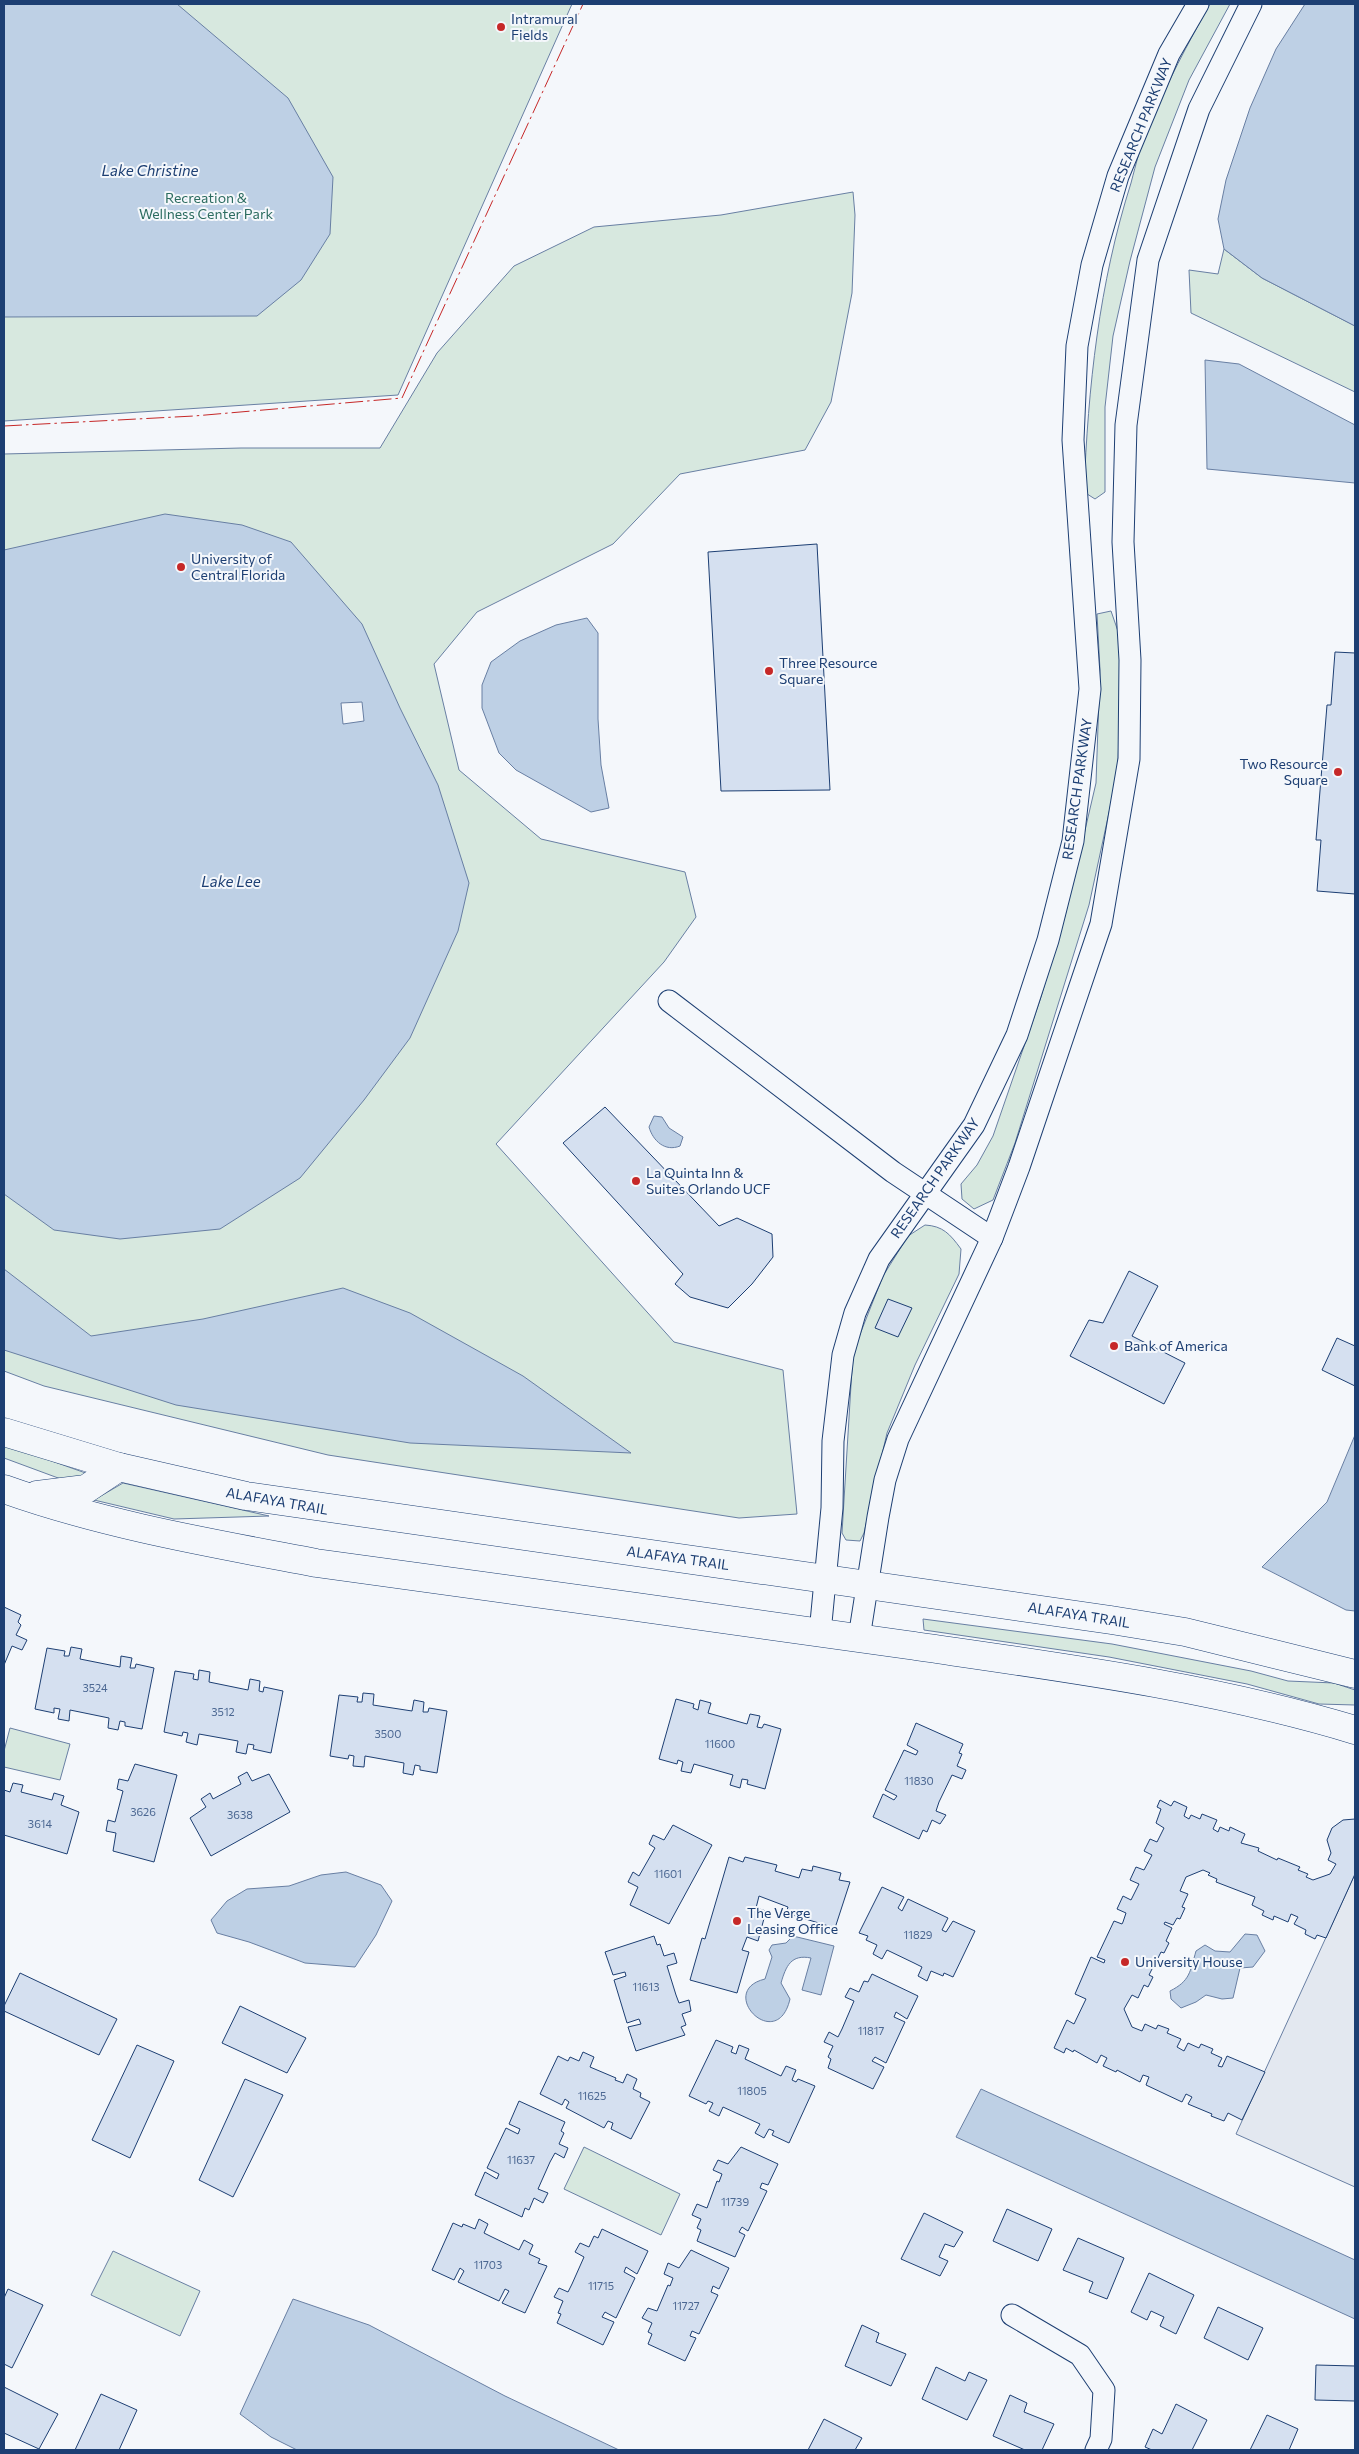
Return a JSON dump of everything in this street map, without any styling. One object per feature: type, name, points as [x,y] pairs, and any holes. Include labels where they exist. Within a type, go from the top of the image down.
[{"type":"main road","name":"ALAFAYA TRAIL","points":[[4,1432],[119,1467],[237,1494],[332,1510],[868,1584],[1185,1632],[1355,1674]]},
{"type":"main road","points":[[13,1493],[86,1489],[119,1467]]},
{"type":"main road","points":[[13,1493],[166,1535],[316,1563],[859,1638],[1173,1685],[1293,1712],[1355,1730]]},
{"type":"street","name":"RESEARCH PARKWAY","points":[[820,1633],[832,1508],[833,1441],[843,1355],[855,1313],[879,1259],[974,1125],[1016,1035],[1048,940],[1073,840],[1090,689],[1073,440],[1077,346],[1092,265],[1118,176],[1169,54],[1198,4]]},
{"type":"street","points":[[859,1638],[885,1480],[898,1440],[992,1238],[1019,1167],[1100,924],[1129,759],[1130,660],[1123,542],[1126,425],[1148,260],[1199,109],[1251,4]]},
{"type":"street","points":[[669,1002],[924,1194],[992,1238]]},
{"type":"street","points":[[1012,2315],[1080,2355],[1104,2390],[1102,2439],[1096,2450]]},
{"type":"green space","name":"Recreation & Wellness Center Park","points":[[4,4],[572,4],[398,395],[4,421]]},
{"type":"green space","points":[[1210,4],[1230,4],[1189,80],[1155,167],[1130,261],[1113,336],[1105,407],[1105,492],[1095,499],[1084,492],[1086,453],[1097,336],[1111,259],[1146,132],[1170,79]]},
{"type":"green space","points":[[853,192],[855,215],[852,293],[831,402],[805,450],[680,474],[613,544],[477,612],[434,664],[459,770],[541,839],[685,872],[696,917],[664,962],[496,1144],[674,1342],[783,1370],[797,1514],[739,1518],[328,1455],[44,1386],[4,1371],[4,454],[241,448],[380,448],[437,353],[514,266],[594,227],[721,215]]},
{"type":"green space","points":[[1224,249],[1262,278],[1355,326],[1355,392],[1191,313],[1189,270],[1218,274]]},
{"type":"green space","points":[[1111,611],[1121,640],[1118,771],[1089,905],[1015,1143],[993,1200],[974,1209],[962,1199],[961,1184],[977,1165],[993,1136],[1040,1000],[1065,916],[1096,783],[1100,670],[1097,614]]},
{"type":"green space","points":[[925,1225],[937,1227],[946,1232],[961,1249],[959,1274],[915,1365],[887,1433],[864,1533],[860,1541],[846,1540],[842,1533],[853,1352],[883,1276],[908,1236]]},
{"type":"green space","points":[[4,1444],[94,1476],[69,1482],[4,1458]]},
{"type":"green space","points":[[123,1483],[269,1516],[174,1519],[94,1500]]},
{"type":"green space","points":[[923,1619],[1112,1644],[1251,1671],[1288,1681],[1334,1683],[1355,1690],[1355,1705],[1319,1704],[1247,1684],[1109,1657],[924,1630]]},
{"type":"green space","points":[[10,1728],[70,1744],[60,1780],[4,1767],[4,1751]]},
{"type":"green space","points":[[584,2147],[680,2194],[661,2235],[564,2189]]},
{"type":"green space","points":[[113,2251],[200,2291],[180,2336],[91,2295]]},
{"type":"shaded area","points":[[1355,1874],[1355,2187],[1236,2134]]},
{"type":"water","name":"Lake Christine","points":[[4,4],[177,4],[288,98],[333,177],[330,234],[301,280],[257,316],[4,317]]},
{"type":"water","points":[[1305,4],[1355,4],[1355,326],[1262,278],[1224,249],[1218,219],[1226,180],[1250,108],[1276,49]]},
{"type":"water","points":[[1205,360],[1239,364],[1355,425],[1355,483],[1207,469]]},
{"type":"water","name":"Lake Lee","points":[[165,514],[242,525],[291,542],[362,624],[438,785],[469,883],[458,931],[410,1038],[364,1100],[300,1178],[220,1229],[120,1239],[54,1230],[4,1194],[4,550]]},
{"type":"water","points":[[587,618],[598,633],[598,719],[601,765],[609,808],[591,812],[516,770],[499,753],[482,708],[482,685],[491,662],[520,641],[556,625]]},
{"type":"water","points":[[654,1116],[662,1117],[669,1128],[683,1137],[680,1146],[669,1148],[660,1144],[653,1137],[649,1127]]},
{"type":"water","points":[[4,1269],[91,1336],[203,1319],[343,1288],[410,1313],[523,1376],[631,1453],[410,1443],[176,1405],[4,1350]]},
{"type":"water","points":[[1355,1435],[1355,1611],[1346,1610],[1262,1567],[1327,1502]]},
{"type":"water","points":[[346,1872],[381,1885],[392,1901],[376,1935],[355,1967],[305,1963],[249,1942],[217,1933],[211,1920],[227,1901],[247,1889],[289,1886],[321,1875]]},
{"type":"water","points":[[1245,1934],[1257,1935],[1265,1951],[1253,1967],[1240,1968],[1233,1998],[1222,1999],[1206,1995],[1196,2002],[1181,2008],[1171,1999],[1170,1991],[1182,1983],[1188,1975],[1196,1951],[1205,1945],[1215,1951],[1230,1952]]},
{"type":"water","points":[[793,1936],[834,1946],[821,1995],[802,1990],[811,1958],[804,1957],[794,1960],[787,1967],[781,1983],[790,1999],[783,2015],[774,2021],[763,2020],[754,2014],[748,2005],[746,1995],[751,1986],[765,1979],[772,1957],[769,1950],[772,1945],[786,1943]]},
{"type":"water","points":[[981,2089],[1355,2260],[1355,2319],[956,2137]]},
{"type":"water","points":[[293,2299],[369,2325],[505,2396],[619,2450],[297,2450],[271,2437],[240,2414]]},
{"type":"pier","points":[[362,702],[364,721],[343,724],[341,703]]},
{"type":"building","name":"Three Resource Square","points":[[817,544],[830,790],[721,791],[708,552]]},
{"type":"building","name":"Two Resource Square","points":[[1335,652],[1355,653],[1355,894],[1317,891],[1321,840],[1316,840],[1327,705],[1331,705]]},
{"type":"building","name":"La Quinta Inn & Suites Orlando UCF","points":[[605,1107],[719,1226],[737,1218],[772,1234],[773,1257],[752,1284],[728,1308],[690,1297],[675,1284],[683,1274],[563,1143]]},
{"type":"building","name":"Bank of America","points":[[1129,1271],[1158,1286],[1132,1336],[1185,1363],[1164,1404],[1070,1356],[1089,1320],[1103,1323]]},
{"type":"building","points":[[888,1299],[912,1308],[898,1337],[875,1328]]},
{"type":"building","points":[[1337,1338],[1355,1346],[1355,1386],[1322,1370]]},
{"type":"building","points":[[4,1607],[21,1615],[18,1622],[21,1625],[16,1635],[27,1640],[22,1650],[12,1646],[4,1665]]},
{"type":"building","points":[[71,1647],[82,1649],[80,1659],[120,1667],[121,1656],[132,1658],[130,1668],[135,1668],[136,1664],[154,1668],[142,1729],[125,1726],[125,1722],[120,1721],[118,1730],[108,1728],[109,1718],[70,1710],[69,1721],[58,1719],[60,1709],[54,1708],[54,1713],[35,1709],[47,1648],[65,1651],[64,1656],[69,1656]]},
{"type":"building","points":[[199,1670],[210,1672],[209,1682],[248,1690],[250,1679],[260,1681],[259,1691],[263,1692],[264,1687],[283,1691],[271,1753],[253,1749],[254,1745],[248,1744],[246,1754],[236,1752],[238,1741],[199,1734],[197,1745],[186,1742],[188,1733],[183,1732],[182,1736],[164,1732],[175,1671],[194,1674],[193,1679],[198,1680]]},
{"type":"building","points":[[363,1693],[374,1694],[373,1705],[412,1711],[414,1700],[424,1702],[423,1712],[428,1712],[429,1708],[447,1711],[437,1773],[420,1770],[420,1766],[415,1765],[413,1775],[403,1773],[404,1763],[365,1756],[364,1767],[353,1766],[354,1756],[349,1755],[348,1759],[330,1756],[339,1695],[358,1697],[357,1702],[362,1702]]},
{"type":"building","points":[[676,1699],[694,1704],[693,1708],[698,1710],[700,1700],[711,1703],[708,1713],[747,1724],[750,1714],[760,1716],[757,1727],[762,1728],[764,1724],[781,1729],[765,1789],[747,1784],[748,1780],[742,1779],[740,1788],[730,1785],[733,1775],[694,1764],[691,1773],[681,1771],[683,1762],[678,1760],[677,1764],[659,1759]]},
{"type":"building","points":[[916,1723],[963,1744],[959,1753],[962,1754],[957,1766],[966,1770],[962,1779],[952,1775],[939,1802],[936,1811],[946,1815],[940,1824],[932,1820],[927,1832],[923,1830],[919,1839],[873,1817],[883,1794],[894,1800],[897,1796],[885,1790],[904,1750],[916,1755],[918,1751],[907,1745]]},
{"type":"building","points":[[135,1764],[177,1775],[154,1862],[113,1851],[116,1833],[106,1831],[108,1820],[115,1822],[123,1791],[117,1789],[119,1779],[128,1781]]},
{"type":"building","points":[[247,1772],[252,1781],[269,1774],[290,1812],[211,1856],[190,1818],[206,1807],[201,1799],[210,1793],[213,1799],[241,1784],[238,1777]]},
{"type":"building","points":[[13,1783],[23,1785],[21,1792],[52,1800],[54,1793],[64,1796],[61,1805],[79,1812],[67,1854],[4,1835],[4,1790],[10,1792]]},
{"type":"building","name":"University House","points":[[1160,1800],[1171,1806],[1174,1801],[1187,1807],[1184,1816],[1189,1819],[1191,1815],[1200,1819],[1202,1814],[1217,1820],[1213,1829],[1218,1832],[1220,1827],[1229,1831],[1230,1827],[1245,1834],[1241,1843],[1259,1848],[1258,1851],[1277,1860],[1278,1858],[1300,1867],[1298,1870],[1308,1874],[1306,1877],[1313,1880],[1330,1874],[1336,1864],[1328,1860],[1331,1853],[1327,1840],[1332,1828],[1343,1820],[1355,1819],[1355,1874],[1326,1938],[1317,1935],[1315,1939],[1305,1934],[1306,1930],[1294,1924],[1298,1917],[1291,1914],[1288,1922],[1274,1916],[1273,1920],[1262,1915],[1264,1911],[1252,1905],[1255,1897],[1216,1882],[1217,1879],[1208,1875],[1210,1873],[1203,1870],[1186,1877],[1180,1891],[1188,1894],[1182,1907],[1185,1908],[1180,1919],[1177,1918],[1173,1925],[1165,1922],[1164,1924],[1172,1928],[1166,1941],[1169,1943],[1164,1953],[1161,1952],[1155,1964],[1147,1960],[1146,1963],[1153,1967],[1149,1975],[1153,1977],[1148,1987],[1144,1985],[1138,1998],[1132,1995],[1124,2009],[1132,2027],[1142,2031],[1145,2024],[1156,2029],[1158,2025],[1169,2029],[1167,2033],[1181,2039],[1177,2047],[1184,2051],[1188,2043],[1199,2048],[1201,2044],[1213,2049],[1211,2053],[1222,2058],[1218,2066],[1222,2067],[1227,2056],[1265,2072],[1242,2120],[1228,2113],[1224,2121],[1211,2116],[1212,2114],[1188,2104],[1192,2097],[1186,2094],[1182,2102],[1146,2085],[1149,2077],[1143,2075],[1140,2082],[1117,2070],[1116,2072],[1103,2066],[1107,2058],[1101,2055],[1097,2063],[1074,2050],[1073,2052],[1066,2048],[1064,2053],[1054,2048],[1067,2020],[1074,2024],[1086,1999],[1075,1994],[1091,1957],[1104,1963],[1105,1960],[1097,1957],[1114,1921],[1122,1924],[1123,1922],[1126,1913],[1117,1909],[1123,1896],[1131,1900],[1139,1884],[1130,1880],[1136,1867],[1144,1870],[1152,1855],[1144,1851],[1150,1839],[1157,1842],[1164,1828],[1156,1823],[1161,1809],[1157,1807]]},
{"type":"building","points":[[673,1825],[712,1845],[669,1924],[630,1905],[638,1887],[628,1882],[633,1872],[639,1876],[655,1848],[649,1844],[653,1835],[664,1840]]},
{"type":"building","name":"The Verge Leasing Office","points":[[729,1857],[743,1862],[745,1857],[777,1865],[775,1871],[799,1878],[802,1869],[812,1871],[813,1866],[841,1873],[839,1880],[850,1882],[835,1928],[786,1913],[788,1907],[759,1896],[756,1908],[766,1911],[758,1941],[747,1937],[742,1950],[749,1952],[737,1993],[690,1980],[702,1938],[705,1939]]},
{"type":"building","points":[[882,1887],[904,1897],[898,1908],[902,1911],[908,1899],[948,1918],[942,1930],[946,1932],[953,1921],[975,1931],[953,1977],[944,1973],[943,1976],[931,1971],[927,1981],[918,1976],[922,1967],[887,1950],[882,1959],[873,1954],[877,1945],[866,1940],[868,1936],[859,1933]]},
{"type":"building","points":[[654,1936],[657,1945],[660,1944],[664,1956],[674,1953],[677,1963],[667,1966],[679,2003],[689,2000],[691,2011],[682,2014],[686,2025],[681,2027],[685,2035],[636,2051],[628,2027],[641,2024],[639,2019],[627,2023],[614,1980],[626,1976],[625,1972],[613,1975],[605,1952]]},
{"type":"building","points":[[20,1973],[117,2019],[99,2055],[4,2011],[4,2006]]},
{"type":"building","points":[[872,1974],[918,1996],[907,2019],[896,2012],[894,2017],[905,2022],[886,2063],[875,2057],[872,2061],[884,2067],[873,2089],[828,2068],[831,2059],[828,2057],[833,2046],[824,2042],[829,2032],[838,2037],[842,2029],[854,2001],[845,1997],[850,1988],[859,1992],[864,1981],[868,1982]]},
{"type":"building","points":[[240,2006],[306,2038],[287,2073],[222,2043]]},
{"type":"building","points":[[716,2040],[733,2047],[731,2052],[736,2054],[739,2045],[749,2049],[745,2059],[781,2076],[786,2066],[796,2070],[792,2080],[796,2082],[798,2079],[815,2086],[789,2143],[772,2135],[774,2131],[769,2129],[764,2138],[755,2133],[760,2124],[723,2107],[719,2116],[709,2111],[713,2103],[708,2101],[706,2104],[689,2096]]},
{"type":"building","points":[[137,2045],[174,2061],[130,2158],[92,2140]]},
{"type":"building","points":[[583,2052],[594,2057],[590,2067],[616,2078],[615,2080],[623,2083],[627,2074],[637,2079],[633,2089],[641,2093],[640,2097],[650,2102],[631,2139],[611,2129],[613,2123],[608,2121],[604,2128],[566,2108],[569,2102],[565,2099],[562,2105],[540,2094],[558,2056],[568,2061],[570,2057],[579,2061]]},
{"type":"building","points":[[245,2079],[283,2095],[233,2197],[199,2180]]},
{"type":"building","points":[[519,2101],[565,2122],[561,2131],[564,2133],[559,2144],[568,2148],[564,2158],[555,2153],[550,2162],[538,2189],[548,2193],[543,2203],[534,2198],[529,2210],[525,2208],[522,2217],[475,2195],[485,2172],[497,2179],[499,2174],[487,2168],[506,2128],[518,2134],[520,2129],[509,2124]]},
{"type":"building","points":[[741,2147],[778,2164],[768,2185],[762,2183],[760,2188],[767,2191],[748,2231],[742,2227],[739,2232],[745,2235],[735,2257],[697,2241],[701,2230],[697,2228],[701,2219],[692,2215],[697,2204],[707,2208],[717,2181],[719,2182],[722,2174],[713,2170],[718,2160],[728,2164]]},
{"type":"building","points":[[1007,2209],[1052,2229],[1038,2261],[993,2241]]},
{"type":"building","points":[[924,2213],[963,2232],[954,2247],[945,2244],[939,2257],[948,2261],[940,2276],[901,2259]]},
{"type":"building","points":[[479,2219],[488,2224],[484,2233],[519,2250],[524,2240],[533,2245],[529,2254],[540,2259],[538,2263],[547,2266],[525,2313],[502,2303],[509,2291],[505,2289],[499,2301],[458,2282],[464,2271],[460,2268],[454,2280],[432,2270],[453,2223],[462,2227],[463,2224],[475,2229]]},
{"type":"building","points":[[602,2229],[648,2251],[637,2274],[626,2267],[624,2272],[635,2278],[616,2318],[605,2312],[602,2317],[614,2322],[603,2345],[557,2323],[561,2314],[558,2313],[563,2301],[554,2297],[559,2288],[568,2292],[572,2284],[584,2257],[575,2252],[580,2243],[589,2247],[594,2236],[598,2238]]},
{"type":"building","points":[[1078,2238],[1124,2258],[1107,2299],[1089,2292],[1093,2282],[1063,2270]]},
{"type":"building","points":[[691,2250],[729,2268],[719,2289],[713,2286],[711,2292],[718,2295],[699,2334],[692,2331],[690,2336],[696,2338],[685,2361],[648,2344],[652,2334],[648,2332],[652,2323],[642,2318],[648,2308],[657,2311],[668,2285],[670,2286],[673,2278],[664,2274],[668,2263],[679,2268]]},
{"type":"building","points":[[1149,2273],[1194,2295],[1176,2334],[1160,2326],[1164,2317],[1151,2311],[1147,2320],[1131,2312]]},
{"type":"building","points":[[8,2289],[43,2305],[12,2368],[4,2364],[4,2298]]},
{"type":"building","points":[[1218,2307],[1263,2328],[1248,2360],[1204,2338]]},
{"type":"building","points":[[862,2325],[879,2333],[876,2342],[906,2354],[891,2386],[845,2366]]},
{"type":"building","points":[[1316,2365],[1355,2366],[1355,2401],[1315,2400]]},
{"type":"building","points":[[936,2367],[965,2381],[969,2372],[987,2380],[967,2420],[922,2399]]},
{"type":"building","points":[[4,2387],[58,2414],[39,2449],[4,2433]]},
{"type":"building","points":[[101,2394],[137,2410],[119,2450],[75,2450]]},
{"type":"building","points":[[1010,2395],[1027,2403],[1024,2412],[1054,2424],[1042,2450],[1025,2450],[993,2436]]},
{"type":"building","points":[[1176,2404],[1207,2420],[1192,2450],[1152,2450],[1145,2447],[1153,2429],[1162,2434]]},
{"type":"building","points":[[1267,2415],[1298,2429],[1289,2450],[1250,2450]]},
{"type":"building","points":[[824,2419],[862,2438],[855,2450],[808,2450]]},
{"type":"power","points":[[4,426],[194,416],[402,398],[583,4]]},
{"type":"place","name":"Intramural Fields","points":[[501,27]]},
{"type":"place","name":"University of Central Florida","points":[[181,567]]},
{"type":"place","name":"Three Resource Square","points":[[769,671]]},
{"type":"place","name":"Two Resource Square","points":[[1338,772]]},
{"type":"place","name":"La Quinta Inn & Suites Orlando UCF","points":[[636,1181]]},
{"type":"place","name":"Bank of America","points":[[1114,1346]]},
{"type":"place","name":"The Verge Leasing Office","points":[[737,1921]]},
{"type":"place","name":"University House","points":[[1125,1962]]}]
